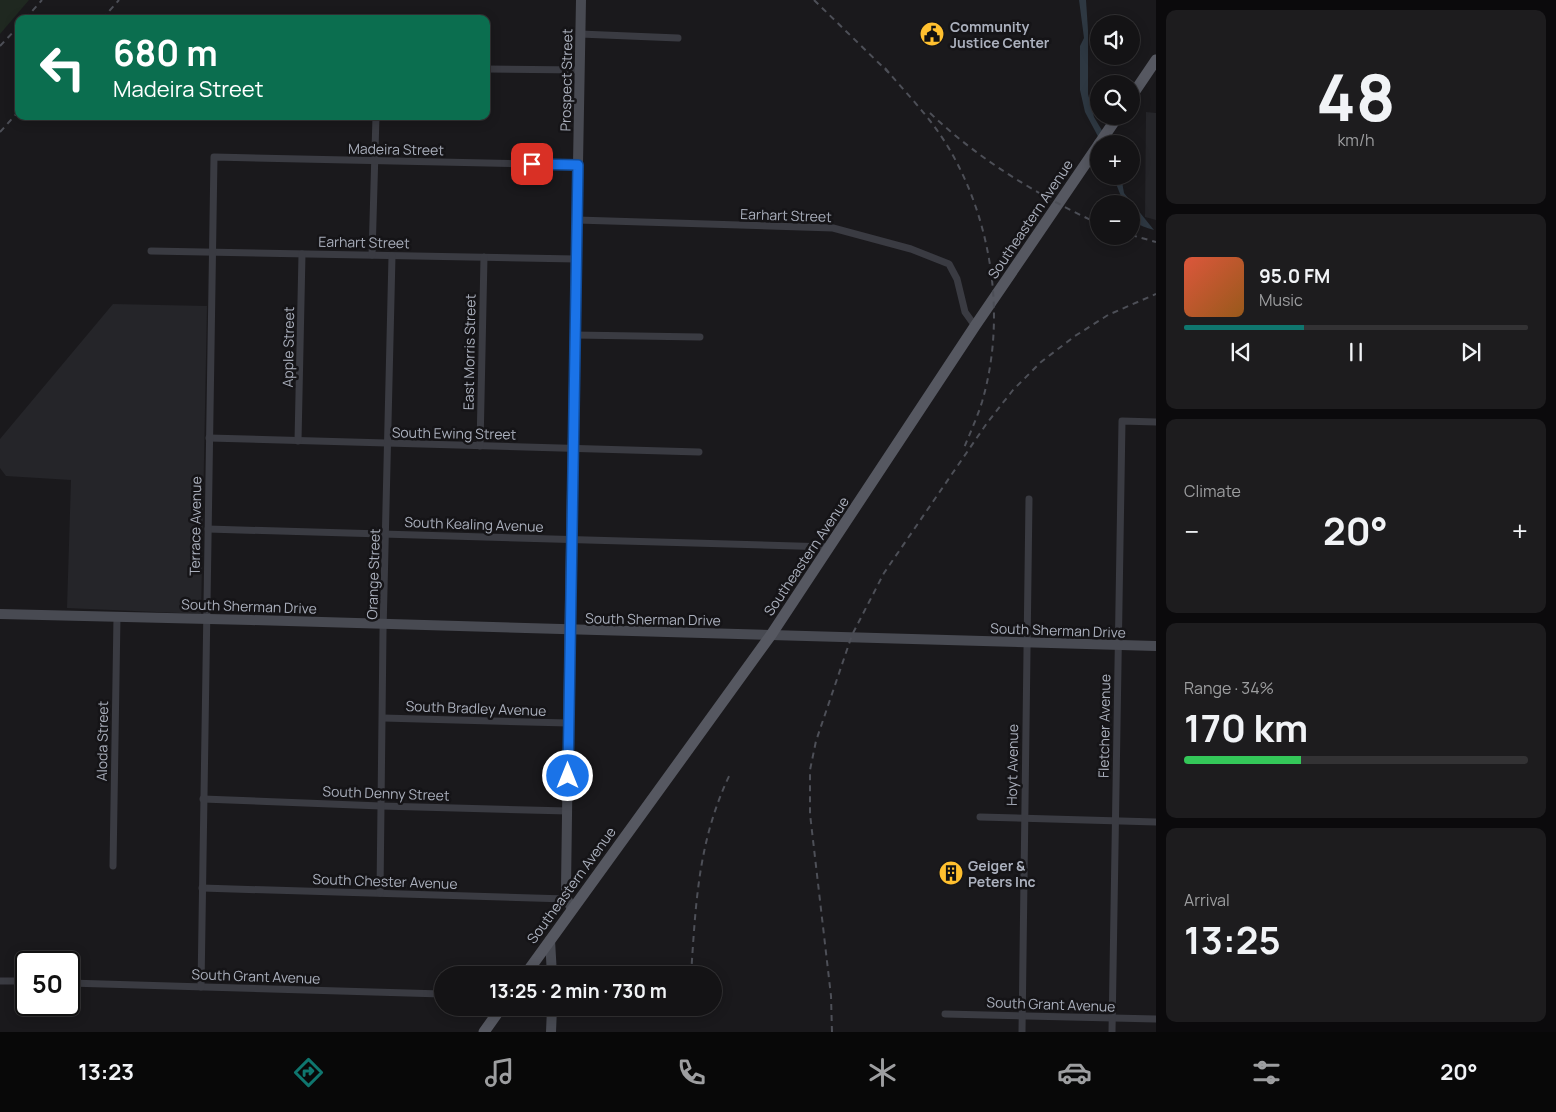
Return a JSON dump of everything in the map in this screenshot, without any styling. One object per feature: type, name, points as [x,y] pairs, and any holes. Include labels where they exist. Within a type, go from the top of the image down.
[{"type":"main road","name":"Prospect Street","points":[[570,904],[568,723],[581,0]]},
{"type":"main road","points":[[1140,84],[1156,60]]},
{"type":"main road","name":"Southeastern Avenue","points":[[531,966],[550,940],[570,904],[771,635],[1090,156]]},
{"type":"main road","name":"South Sherman Drive","points":[[0,614],[1156,646]]},
{"type":"main road","points":[[550,940],[551,966]]},
{"type":"main road","points":[[484,1032],[495,1016]]},
{"type":"main road","points":[[552,1016],[552,1032]]},
{"type":"street","points":[[580,34],[678,38]]},
{"type":"street","points":[[490,69],[580,70]]},
{"type":"street","points":[[372,255],[376,120]]},
{"type":"street","name":"Madeira Street","points":[[214,157],[578,165]]},
{"type":"street","name":"Terrace Avenue","points":[[200,986],[214,157]]},
{"type":"street","name":"Earhart Street","points":[[577,220],[833,228],[911,249],[949,264],[957,279],[965,312],[975,326]]},
{"type":"street","name":"Earhart Street","points":[[151,251],[576,259]]},
{"type":"street","name":"Apple Street","points":[[298,441],[302,254]]},
{"type":"street","name":"Orange Street","points":[[380,893],[392,256]]},
{"type":"street","name":"East Morris Street","points":[[480,446],[484,258]]},
{"type":"street","points":[[575,335],[700,337]]},
{"type":"street","name":"Fletcher Avenue","points":[[1112,1032],[1122,421],[1156,422]]},
{"type":"street","name":"South Ewing Street","points":[[209,438],[699,452]]},
{"type":"street","name":"Hoyt Avenue","points":[[1022,1032],[1029,499]]},
{"type":"street","name":"South Kealing Avenue","points":[[208,529],[830,546]]},
{"type":"street","name":"Aloda Street","points":[[113,866],[117,616]]},
{"type":"street","name":"South Bradley Avenue","points":[[383,718],[568,723]]},
{"type":"street","name":"South Denny Street","points":[[204,798],[381,806],[568,811]]},
{"type":"street","points":[[980,817],[1156,822]]},
{"type":"street","name":"South Chester Avenue","points":[[202,888],[380,893],[570,904]]},
{"type":"street","points":[[0,981],[15,982]]},
{"type":"street","name":"South Grant Avenue","points":[[80,983],[434,994]]},
{"type":"street","name":"South Grant Avenue","points":[[945,1014],[1156,1019]]},
{"type":"shaded area","points":[[0,0],[29,0],[15,15],[0,34]]},
{"type":"shaded area","points":[[1079,0],[1086,0],[1090,121],[1085,112],[1080,90],[1080,46],[1084,38]]},
{"type":"shaded area","points":[[1146,112],[1156,113],[1156,220],[1145,217]]},
{"type":"shaded area","points":[[1092,125],[1099,125],[1105,135],[1097,135]]},
{"type":"shaded area","points":[[1117,185],[1123,185],[1126,195],[1120,195]]},
{"type":"shaded area","points":[[1140,213],[1154,230],[1140,226]]},
{"type":"shaded area","points":[[113,304],[207,306],[201,614],[67,608],[71,480],[6,476],[0,468],[0,439]]},
{"type":"railway","points":[[29,15],[42,0]]},
{"type":"railway","points":[[106,15],[119,0]]},
{"type":"railway","points":[[814,0],[889,73]]},
{"type":"railway","points":[[0,46],[15,30]]},
{"type":"railway","points":[[885,68],[924,113],[945,142],[961,171],[974,202],[991,268],[994,302],[990,370],[982,402],[964,448]]},
{"type":"railway","points":[[930,113],[968,146],[1010,175],[1032,189],[1090,219]]},
{"type":"railway","points":[[0,132],[15,115]]},
{"type":"railway","points":[[1140,238],[1156,242]]},
{"type":"railway","points":[[832,1032],[831,996],[810,814],[810,770],[816,741],[852,635],[884,573],[987,423],[1013,390],[1041,362],[1075,336],[1108,315],[1156,294]]},
{"type":"railway","points":[[692,966],[700,871],[712,822],[731,772]]},
{"type":"place","name":"Community Justice Center","points":[[932,34]]},
{"type":"place","name":"Geiger & Peters Inc","points":[[951,873]]},
{"type":"route","points":[[532,164],[578,165],[568,776]]}]
